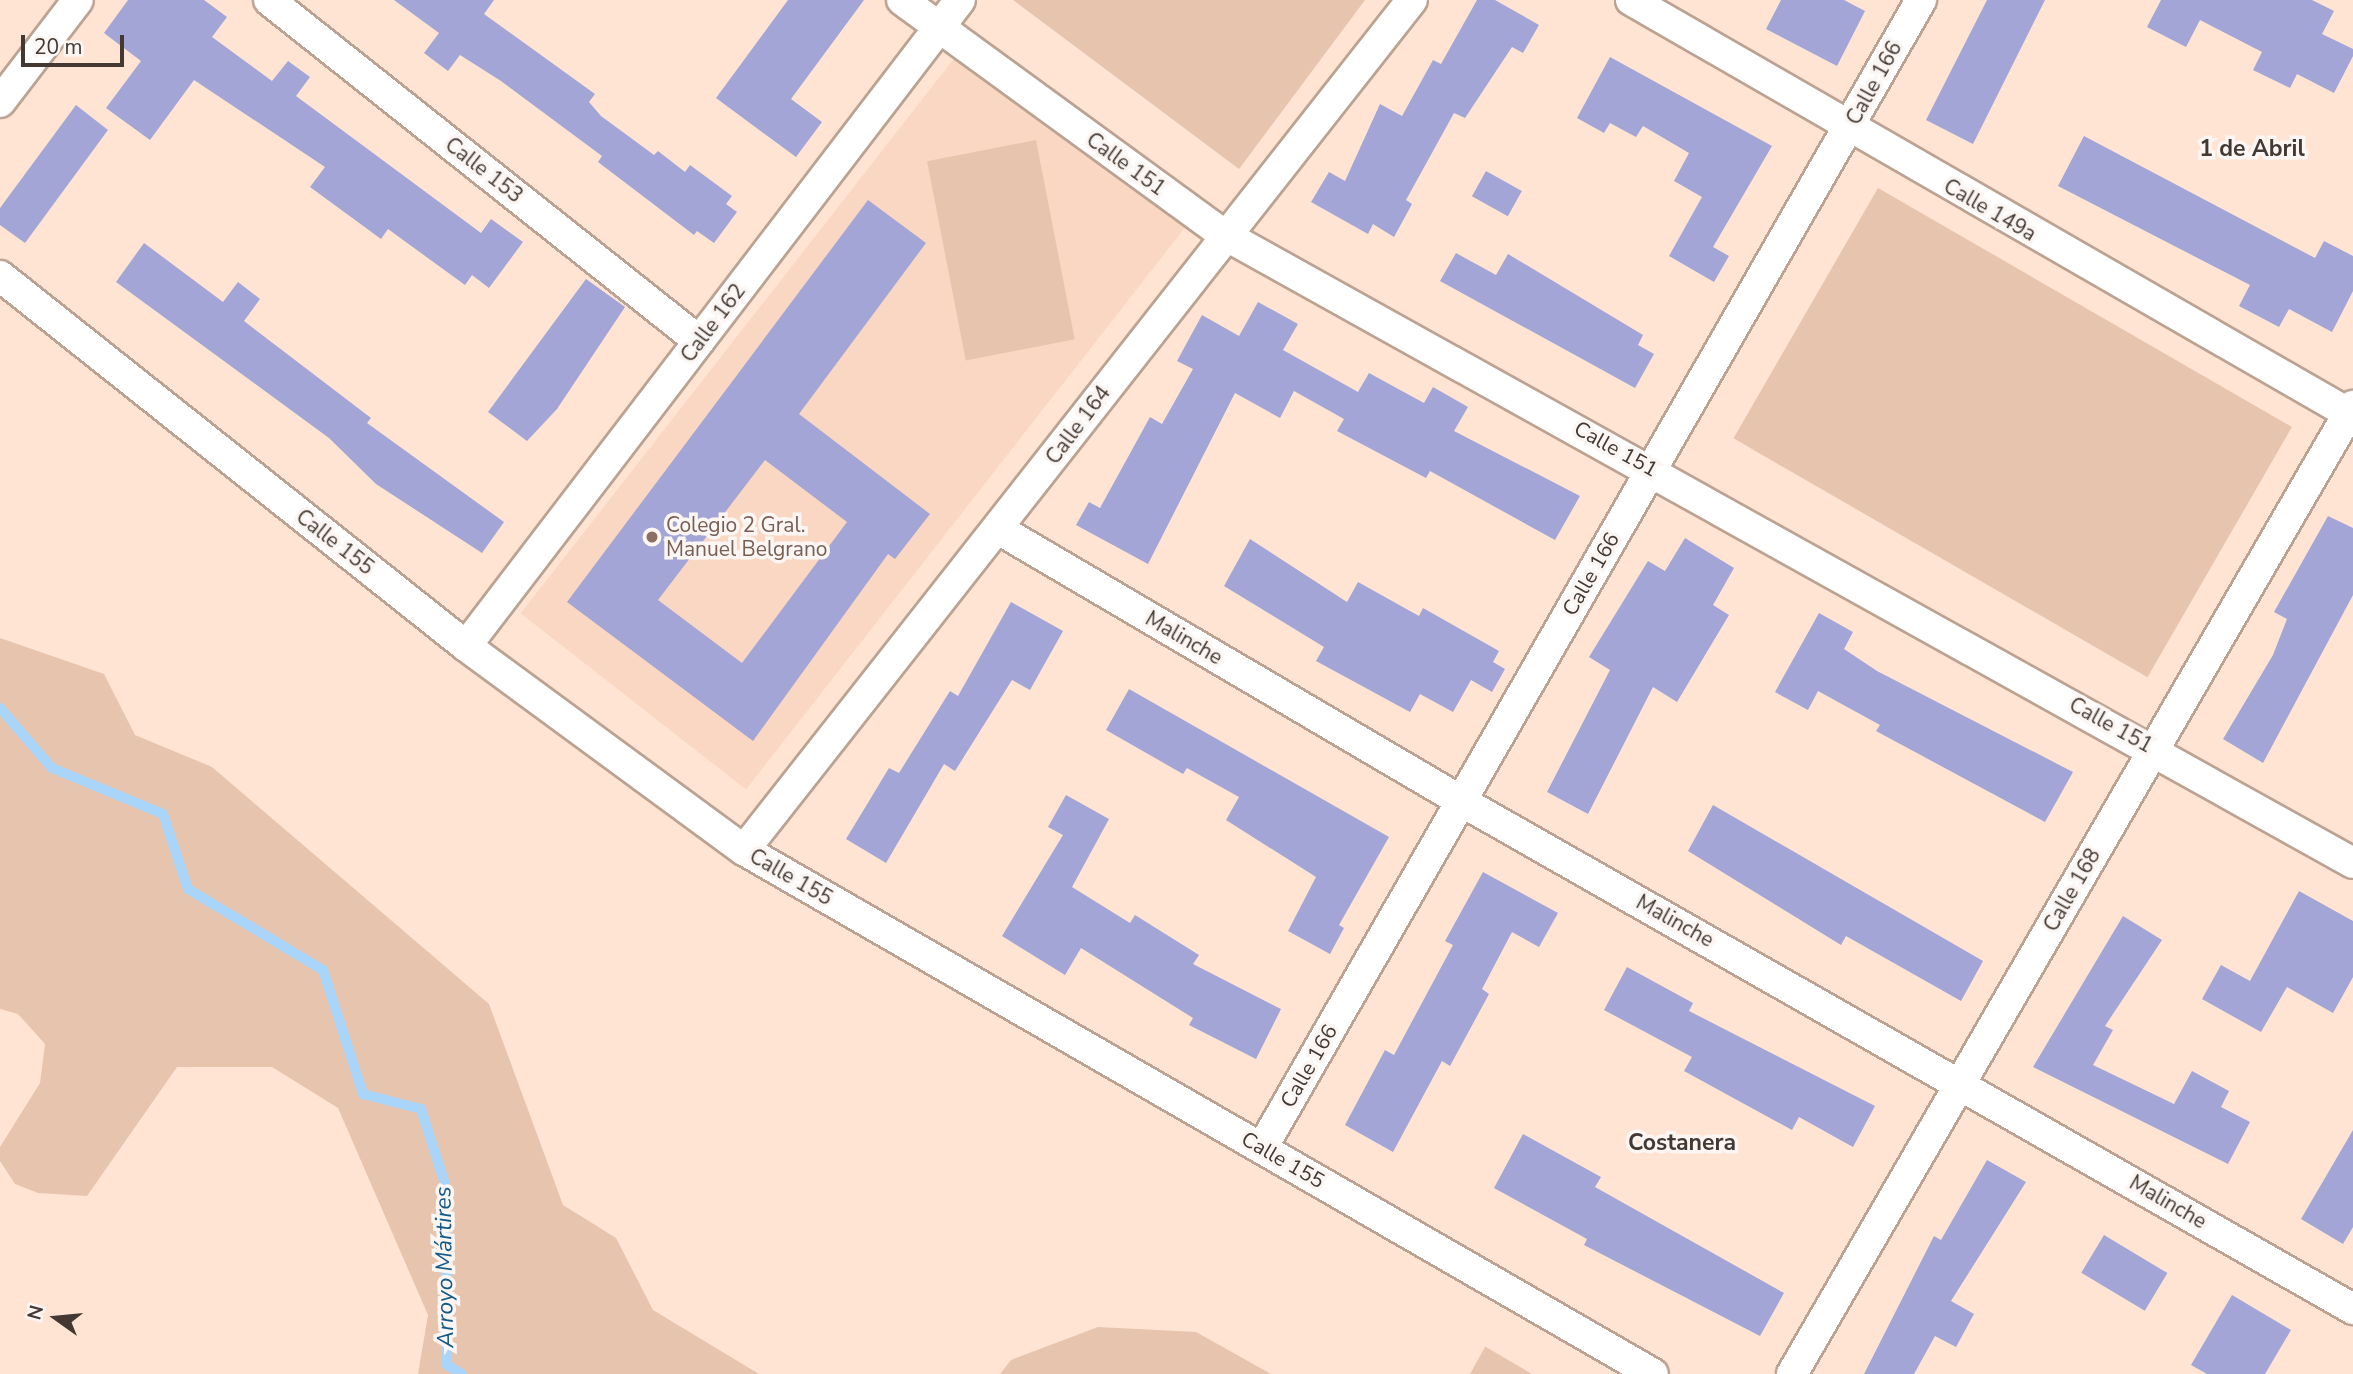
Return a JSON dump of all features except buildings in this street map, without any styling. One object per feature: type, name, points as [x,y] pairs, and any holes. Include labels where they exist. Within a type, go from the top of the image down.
[{"type":"street","points":[[0,102],[78,0]]},
{"type":"street","name":"Calle 153","points":[[269,0],[699,341]]},
{"type":"street","name":"Calle 151","points":[[902,0],[938,29],[1223,234],[1651,468],[2153,748],[2353,863]]},
{"type":"street","name":"Calle 162","points":[[466,646],[960,0]]},
{"type":"street","name":"Calle 164","points":[[744,850],[1000,530],[1223,234],[1412,0]]},
{"type":"street","name":"Calle 149a","points":[[1630,0],[1848,130],[2352,412]]},
{"type":"street","name":"Calle 166","points":[[1262,1149],[1921,0]]},
{"type":"street","name":"Calle 155","points":[[0,276],[466,646],[744,850],[1653,1374]]},
{"type":"street","name":"Calle 168","points":[[1792,1374],[2153,748],[2352,412]]},
{"type":"street","name":"Malinche","points":[[1000,530],[1461,801],[1962,1083],[2353,1309]]},
{"type":"shaded area","points":[[1013,0],[1365,0],[1239,169]]},
{"type":"shaded area","points":[[967,42],[1192,218],[746,789],[521,613]]},
{"type":"shaded area","points":[[1036,140],[1075,339],[966,360],[927,161]]},
{"type":"shaded area","points":[[1878,188],[2292,427],[2147,677],[1734,438]]},
{"type":"shaded area","points":[[0,638],[104,674],[135,735],[212,767],[489,1004],[563,1205],[616,1238],[653,1310],[759,1374],[418,1374],[428,1315],[338,1108],[272,1067],[177,1067],[87,1196],[38,1193],[15,1184],[0,1161],[0,1147],[40,1083],[45,1044],[18,1014],[0,1009]]},
{"type":"shaded area","points":[[1098,1327],[1196,1332],[1271,1374],[1000,1374],[1011,1360]]},
{"type":"shaded area","points":[[1486,1347],[1532,1374],[1470,1374]]},
{"type":"waterway","name":"Arroyo Mártires","points":[[0,708],[52,768],[163,814],[188,889],[323,970],[363,1094],[421,1109],[445,1184],[447,1365],[462,1374]]},
{"type":"place","name":"Colegio 2 Gral. Manuel Belgrano","points":[[652,537]]},
{"type":"district","name":"1 de Abril","points":[[2252,149]]},
{"type":"district","name":"Costanera","points":[[1682,1143]]}]
